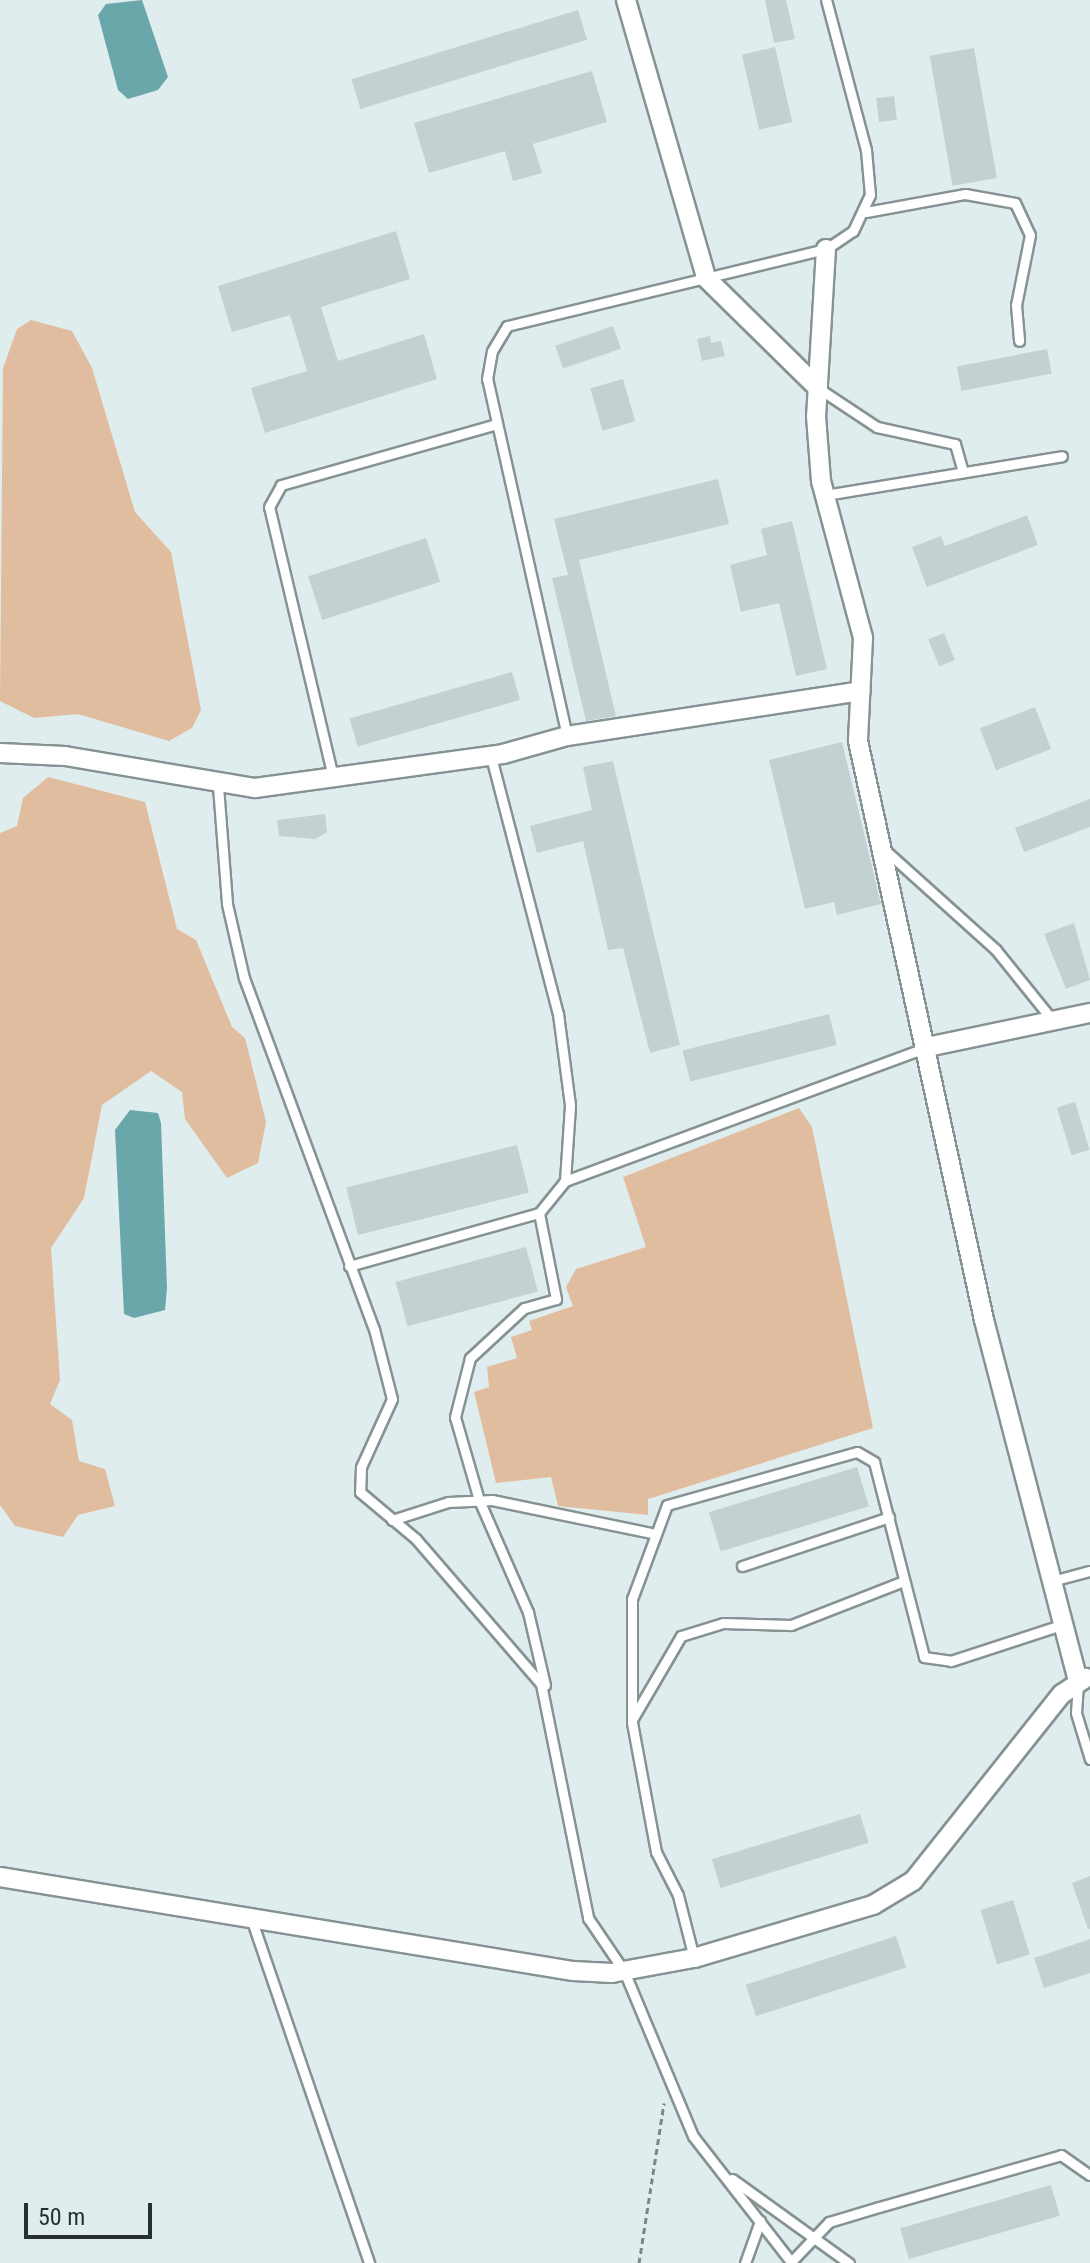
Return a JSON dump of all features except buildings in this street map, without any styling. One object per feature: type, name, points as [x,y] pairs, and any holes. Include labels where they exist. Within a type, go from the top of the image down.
[{"type":"street","points":[[626,0],[706,278],[818,388]]},
{"type":"street","points":[[0,1877],[573,1971],[624,1971],[694,1958],[873,1905],[913,1881],[1084,1678],[1064,1624],[984,1320],[858,741],[863,638],[825,495],[818,388],[826,249]]},
{"type":"street","points":[[0,753],[65,756],[218,786],[333,777],[491,756],[567,736],[861,691]]},
{"type":"street","points":[[927,1047],[1090,1013]]},
{"type":"lane","points":[[826,0],[866,150],[866,212]]},
{"type":"lane","points":[[567,736],[487,379],[507,326],[826,249],[866,212],[965,194],[1015,203],[1030,235],[1018,293],[1019,341]]},
{"type":"lane","points":[[818,388],[877,427],[955,444],[963,472]]},
{"type":"lane","points":[[333,777],[269,507],[281,485],[496,424]]},
{"type":"lane","points":[[825,495],[1062,456]]},
{"type":"lane","points":[[491,756],[558,1014],[570,1105],[565,1181]]},
{"type":"lane","points":[[218,786],[227,904],[244,978],[349,1266],[392,1399],[357,1479],[392,1520],[516,1648],[548,1699]]},
{"type":"lane","points":[[882,847],[996,950],[1053,1021]]},
{"type":"lane","points":[[349,1266],[539,1213],[565,1181],[927,1047]]},
{"type":"lane","points":[[539,1213],[556,1299],[524,1308],[470,1358],[455,1417],[479,1500],[528,1612],[548,1699],[577,1891],[624,1971],[666,2083],[693,2136],[791,2263],[814,2233],[829,2222],[1061,2155],[1090,2175]]},
{"type":"lane","points":[[694,1958],[678,1895],[656,1852],[632,1722],[632,1599],[651,1533],[667,1505],[857,1452],[874,1462],[924,1657],[951,1661],[1064,1624]]},
{"type":"lane","points":[[392,1520],[479,1500],[651,1533]]},
{"type":"lane","points":[[742,1566],[889,1517]]},
{"type":"lane","points":[[1052,1581],[1090,1571]]},
{"type":"lane","points":[[632,1722],[681,1636],[723,1623],[791,1625],[904,1581]]},
{"type":"lane","points":[[1084,1678],[1076,1713],[1090,1759]]},
{"type":"lane","points":[[251,1918],[369,2263]]},
{"type":"lane","points":[[726,2175],[814,2233],[849,2263]]},
{"type":"lane","points":[[745,2263],[760,2221]]},
{"type":"path","points":[[639,2263],[666,2083]]},
{"type":"shaded area","points":[[31,320],[72,331],[92,368],[135,512],[171,552],[201,710],[192,728],[169,741],[78,714],[34,718],[0,701],[3,368],[17,329]]},
{"type":"shaded area","points":[[48,777],[145,802],[177,929],[196,940],[232,1027],[245,1038],[266,1122],[258,1163],[227,1178],[185,1119],[182,1092],[151,1071],[102,1105],[84,1198],[51,1248],[60,1380],[50,1404],[72,1420],[79,1461],[105,1469],[115,1506],[78,1515],[63,1537],[15,1526],[0,1505],[0,833],[17,826],[23,798]]},
{"type":"shaded area","points":[[799,1108],[812,1127],[873,1428],[648,1499],[648,1515],[558,1506],[551,1477],[496,1483],[474,1392],[489,1387],[487,1367],[517,1358],[511,1337],[532,1330],[529,1321],[573,1306],[566,1287],[576,1269],[646,1247],[623,1177]]},
{"type":"water","points":[[142,0],[168,77],[158,90],[128,99],[118,90],[98,15],[106,4]]},
{"type":"water","points":[[130,1110],[158,1113],[161,1123],[167,1288],[165,1310],[134,1318],[124,1314],[115,1130]]}]
